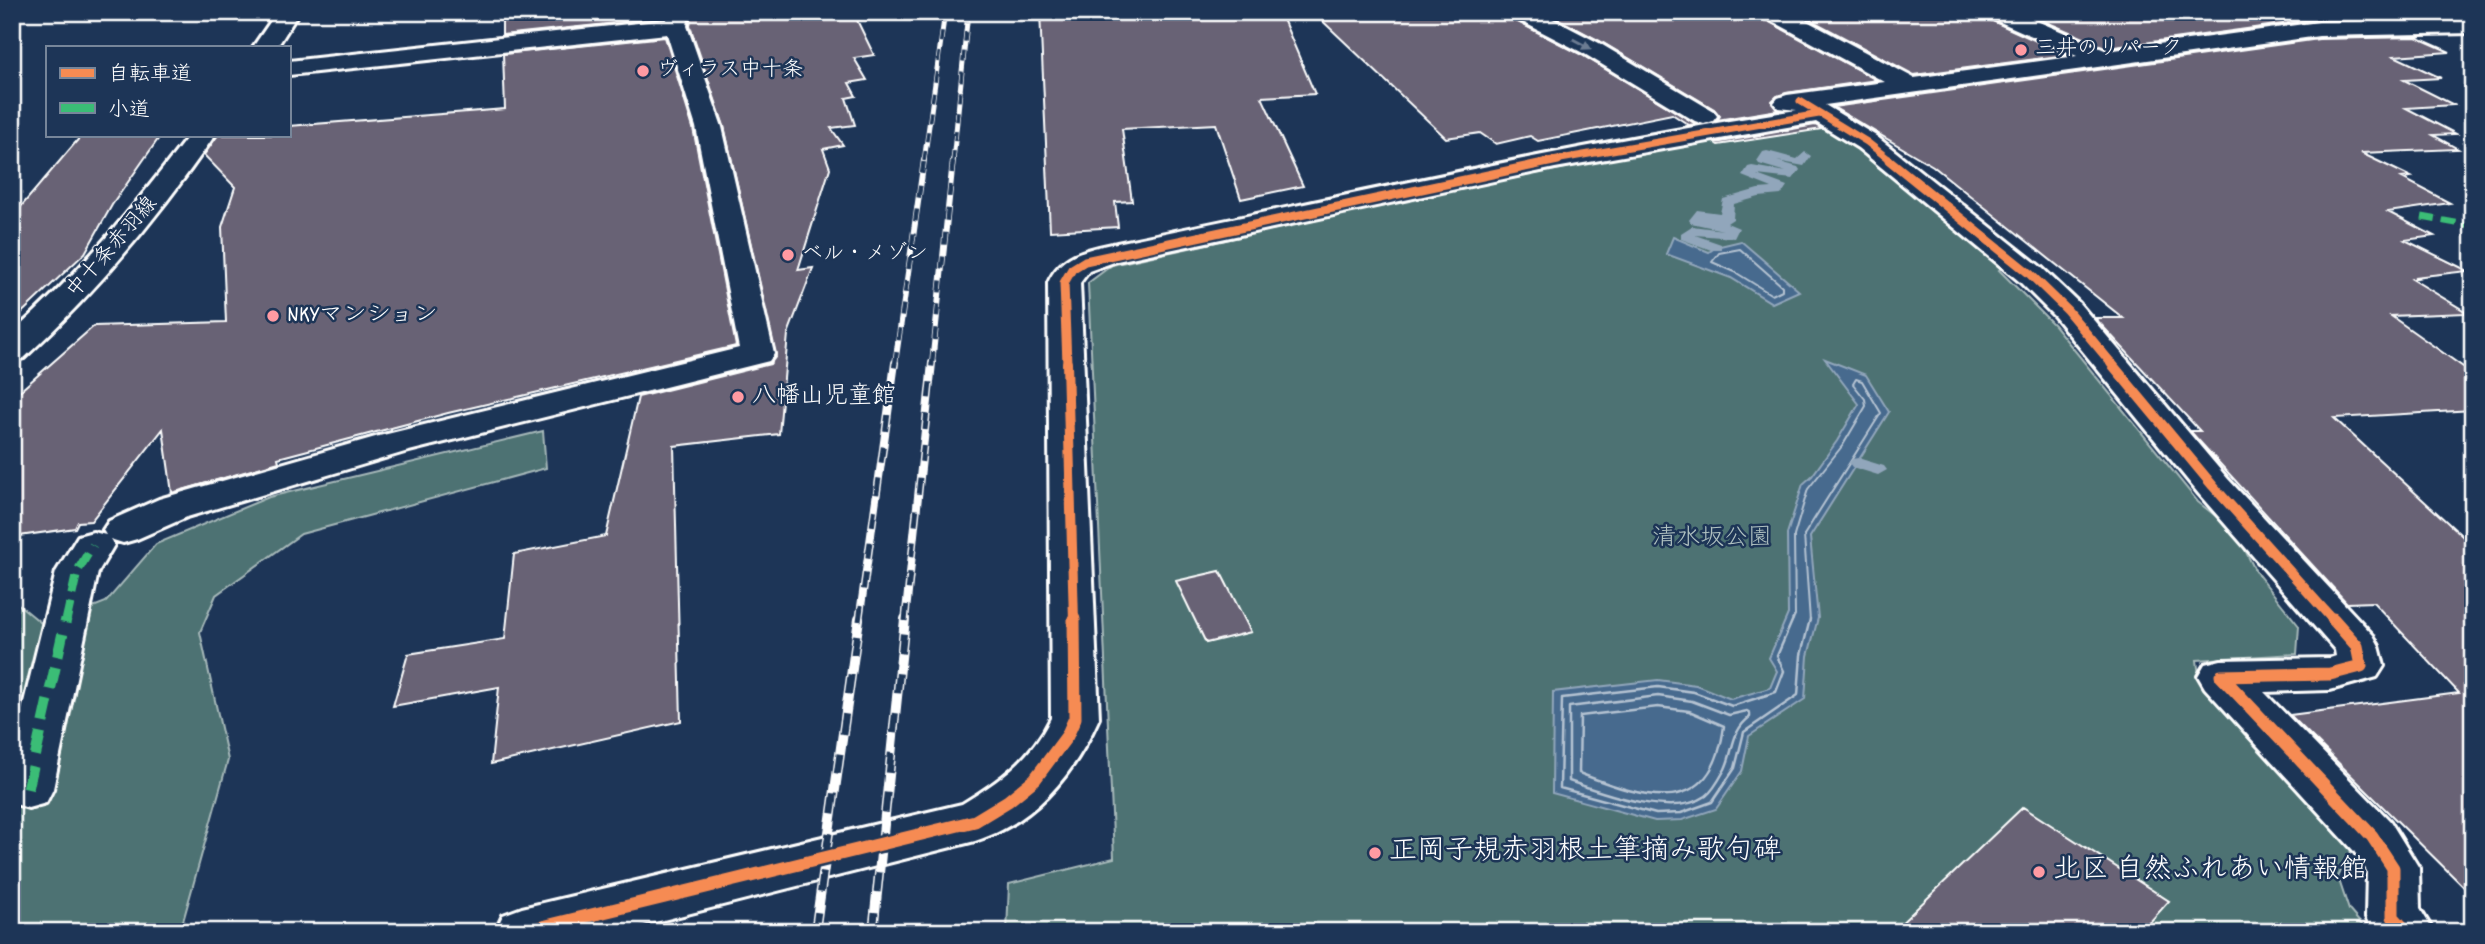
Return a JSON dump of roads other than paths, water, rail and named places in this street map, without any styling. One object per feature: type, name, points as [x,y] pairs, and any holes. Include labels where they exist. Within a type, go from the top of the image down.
[{"type":"street","points":[[266,46],[288,12]]},
{"type":"street","points":[[1521,12],[1591,48],[1704,116]]},
{"type":"street","points":[[1773,12],[1911,86]]},
{"type":"street","points":[[1997,12],[2104,60]]},
{"type":"street","points":[[2277,12],[2319,29]]},
{"type":"street","points":[[28,789],[77,572],[108,537],[173,508],[392,444],[757,354],[709,127],[677,19],[290,68]]},
{"type":"street","points":[[522,932],[975,821],[1009,801],[1041,775],[1065,744],[1075,718],[1064,283],[1067,272],[1078,264],[1117,252],[1911,86],[2319,29],[2473,26]]},
{"type":"street","points":[[1472,164],[1704,116],[1809,107],[1867,142],[2001,248],[2067,310],[2213,486],[2357,646],[2361,666],[2330,674],[2221,676],[2372,836],[2393,868],[2393,917],[2407,932]]},
{"type":"street","name":"中十条赤羽線","points":[[12,351],[54,315],[93,274],[155,200],[201,136]]},
{"type":"water","points":[[1673,237],[1709,252],[1716,247],[1741,241],[1799,291],[1772,303],[1731,278],[1666,254]]},
{"type":"water","points":[[1825,359],[1866,375],[1889,412],[1810,537],[1818,618],[1808,656],[1805,699],[1749,736],[1742,771],[1716,809],[1682,820],[1655,821],[1552,793],[1553,692],[1658,680],[1696,685],[1731,699],[1770,688],[1777,671],[1769,658],[1788,614],[1787,534],[1803,484],[1837,441],[1859,404]]},
{"type":"waterway","points":[[1716,247],[1686,236],[1692,230],[1729,235],[1732,228],[1696,220],[1702,213],[1726,219],[1728,202],[1758,193],[1776,192],[1781,186],[1748,176],[1752,170],[1789,176],[1794,170],[1763,161],[1767,155],[1800,163],[1805,156]]},
{"type":"waterway","points":[[1858,463],[1878,470]]},
{"type":"railway","points":[[924,161],[945,12]]},
{"type":"railway","points":[[953,161],[968,12]]},
{"type":"railway","points":[[895,364],[924,160]]},
{"type":"railway","points":[[932,364],[953,160]]},
{"type":"railway","points":[[859,621],[895,363]]},
{"type":"railway","points":[[905,621],[932,363]]},
{"type":"railway","points":[[815,932],[859,619]]},
{"type":"railway","points":[[873,932],[905,619]]},
{"type":"place","name":"三井のリパーク","points":[[2021,50]]},
{"type":"place","name":"ヴィラス中十条","points":[[643,71]]},
{"type":"place","name":"ベル・メゾン","points":[[788,255]]},
{"type":"place","name":"NKYマンション","points":[[273,316]]},
{"type":"place","name":"八幡山児童館","points":[[738,397]]},
{"type":"place","name":"正岡子規赤羽根土筆摘み歌句碑","points":[[1375,853]]},
{"type":"place","name":"北区 自然ふれあい情報館","points":[[2039,872]]},
{"type":"park label","name":"清水坂公園","points":[[1712,539]]}]
